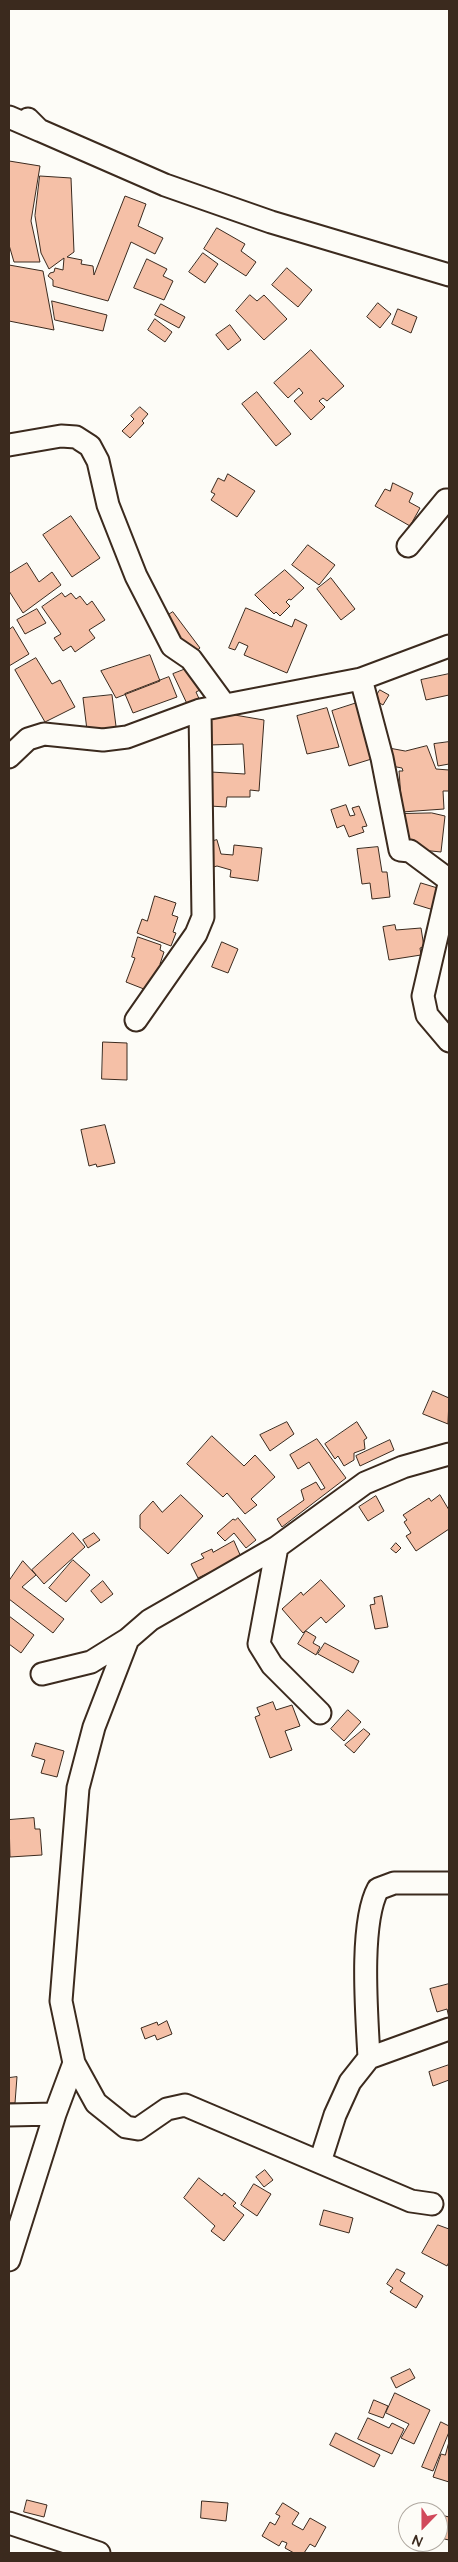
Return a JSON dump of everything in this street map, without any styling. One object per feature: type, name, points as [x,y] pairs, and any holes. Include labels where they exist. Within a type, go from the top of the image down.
[{"type":"street","points":[[25,122],[183,192],[270,222],[449,275]]},
{"type":"street","points":[[9,445],[62,436],[76,437],[90,446],[98,460],[108,505],[136,576],[172,646],[191,659],[224,704]]},
{"type":"street","points":[[408,546],[446,500],[449,500]]},
{"type":"street","points":[[9,757],[28,739],[44,734],[103,740],[127,737],[200,710],[224,704],[361,679],[449,646]]},
{"type":"street","points":[[361,679],[382,758],[400,850],[410,851],[449,880]]},
{"type":"street","points":[[136,1020],[196,934],[203,917],[200,710]]},
{"type":"street","points":[[449,884],[423,996],[427,1015],[449,1040]]},
{"type":"street","points":[[42,1674],[91,1662],[128,1639],[150,1620],[277,1547],[366,1483],[403,1467],[449,1454]]},
{"type":"street","points":[[277,1547],[259,1644],[272,1665],[320,1713]]},
{"type":"street","points":[[128,1639],[94,1727],[78,1788],[62,2001],[74,2063],[96,2103],[126,2127],[138,2129],[167,2109],[185,2105],[412,2201],[432,2204]]},
{"type":"street","points":[[369,2058],[366,2004],[368,1929],[372,1900],[378,1889],[394,1883],[449,1883]]},
{"type":"street","points":[[320,2162],[335,2115],[350,2082],[369,2058],[449,2029]]},
{"type":"street","points":[[9,2260],[55,2114],[74,2063]]},
{"type":"street","points":[[9,2115],[55,2114]]},
{"type":"street","points":[[9,2524],[99,2553]]},
{"type":"building","points":[[9,161],[40,166],[31,221],[40,262],[14,262],[9,245]]},
{"type":"building","points":[[40,176],[71,178],[74,252],[67,257],[82,260],[81,264],[93,266],[94,275],[125,196],[146,204],[138,226],[163,238],[155,254],[131,242],[108,301],[53,286],[53,280],[48,276],[54,272],[55,268],[63,270],[64,258],[49,269],[41,253],[35,216]]},
{"type":"building","points":[[217,228],[245,244],[241,251],[256,262],[246,276],[204,249]]},
{"type":"building","points":[[203,253],[218,264],[205,283],[189,272]]},
{"type":"building","points":[[147,259],[167,269],[163,276],[173,281],[164,300],[134,288]]},
{"type":"building","points":[[9,265],[43,271],[54,330],[9,321]]},
{"type":"building","points":[[287,268],[312,290],[298,307],[272,285]]},
{"type":"building","points":[[250,295],[257,301],[264,295],[287,319],[264,340],[236,311]]},
{"type":"building","points":[[52,301],[107,315],[103,331],[55,320]]},
{"type":"building","points":[[378,303],[391,314],[380,328],[367,317]]},
{"type":"building","points":[[161,304],[185,317],[179,328],[155,315]]},
{"type":"building","points":[[398,309],[417,317],[411,333],[392,324]]},
{"type":"building","points":[[155,319],[172,332],[165,342],[148,330]]},
{"type":"building","points":[[230,325],[241,340],[228,350],[216,335]]},
{"type":"building","points":[[311,350],[344,386],[327,401],[323,398],[319,401],[325,407],[311,420],[294,401],[303,393],[299,388],[288,398],[274,383]]},
{"type":"building","points":[[257,392],[291,434],[276,446],[242,404]]},
{"type":"building","points":[[140,407],[148,414],[142,421],[144,423],[130,438],[122,431],[134,419],[131,416]]},
{"type":"building","points":[[228,474],[255,491],[237,517],[211,500],[215,494],[211,492],[218,478],[224,481]]},
{"type":"building","points":[[393,483],[413,493],[409,502],[420,508],[410,526],[375,506],[385,489],[390,491]]},
{"type":"building","points":[[71,516],[100,558],[72,577],[43,535]]},
{"type":"building","points":[[308,545],[335,565],[319,585],[292,565]]},
{"type":"building","points":[[27,563],[39,582],[52,572],[61,585],[23,613],[9,591],[9,574]]},
{"type":"building","points":[[285,570],[304,588],[286,602],[290,606],[280,616],[276,612],[274,614],[255,595]]},
{"type":"building","points":[[331,578],[355,609],[341,620],[317,589]]},
{"type":"building","points":[[62,593],[65,597],[71,593],[76,599],[80,596],[87,605],[92,601],[105,620],[89,630],[95,638],[75,652],[71,646],[63,651],[54,638],[61,634],[42,607]]},
{"type":"building","points":[[246,608],[292,627],[295,619],[307,625],[287,673],[244,655],[248,646],[239,642],[235,650],[229,648]]},
{"type":"building","points":[[37,609],[46,623],[25,634],[17,620]]},
{"type":"building","points":[[173,612],[200,648],[191,655],[162,619]]},
{"type":"building","points":[[13,627],[29,654],[9,666],[9,630]]},
{"type":"building","points":[[150,655],[160,681],[116,698],[101,671]]},
{"type":"building","points":[[36,658],[52,684],[60,680],[75,707],[45,722],[15,670]]},
{"type":"building","points":[[191,667],[200,690],[196,692],[201,703],[189,708],[173,674]]},
{"type":"building","points":[[449,674],[449,695],[426,700],[421,680]]},
{"type":"building","points":[[169,677],[177,697],[133,713],[125,694]]},
{"type":"building","points":[[380,690],[389,695],[383,705],[374,700]]},
{"type":"building","points":[[112,695],[117,734],[88,738],[83,698]]},
{"type":"building","points":[[360,702],[378,757],[349,766],[332,711]]},
{"type":"building","points":[[327,708],[339,747],[307,754],[297,716]]},
{"type":"building","points":[[211,711],[264,720],[259,791],[250,790],[250,797],[227,797],[226,807],[210,806],[211,772],[245,774],[243,744],[209,745]]},
{"type":"building","points":[[449,742],[449,764],[438,766],[434,744]]},
{"type":"building","points":[[427,746],[436,769],[449,770],[449,791],[443,791],[444,809],[402,812],[399,771],[403,771],[402,768],[386,765],[389,748],[405,751]]},
{"type":"building","points":[[346,805],[350,816],[355,815],[352,808],[359,806],[367,826],[362,827],[364,832],[349,837],[344,825],[337,828],[331,810]]},
{"type":"building","points":[[432,813],[445,816],[441,852],[402,848],[401,814]]},
{"type":"building","points":[[217,840],[221,854],[233,855],[234,845],[262,848],[258,881],[230,877],[231,870],[217,866],[210,868],[203,844]]},
{"type":"building","points":[[378,847],[382,872],[387,872],[390,897],[372,899],[370,883],[362,884],[357,849]]},
{"type":"building","points":[[421,883],[444,890],[437,911],[414,904]]},
{"type":"building","points":[[155,896],[176,903],[172,915],[178,917],[173,932],[176,933],[171,946],[137,933],[142,919],[147,921]]},
{"type":"building","points":[[395,925],[396,930],[421,928],[424,947],[420,948],[421,955],[389,960],[383,927]]},
{"type":"building","points":[[138,937],[161,945],[160,950],[164,952],[160,964],[164,965],[149,991],[126,982],[135,958],[132,957]]},
{"type":"building","points":[[222,942],[238,949],[228,973],[212,967]]},
{"type":"building","points":[[103,1042],[127,1043],[127,1080],[102,1079]]},
{"type":"building","points":[[105,1125],[115,1163],[97,1167],[96,1164],[89,1166],[81,1130]]},
{"type":"building","points":[[433,1391],[449,1398],[448,1424],[423,1414]]},
{"type":"building","points":[[287,1422],[294,1434],[270,1451],[260,1435]]},
{"type":"building","points":[[357,1422],[367,1438],[364,1440],[365,1449],[354,1453],[354,1460],[344,1466],[338,1456],[335,1459],[325,1444]]},
{"type":"building","points":[[212,1436],[244,1466],[255,1455],[275,1477],[251,1499],[257,1505],[245,1514],[227,1493],[223,1497],[187,1464]]},
{"type":"building","points":[[317,1439],[346,1478],[282,1527],[277,1519],[304,1500],[301,1490],[316,1482],[321,1490],[325,1488],[309,1462],[298,1469],[290,1455]]},
{"type":"building","points":[[390,1440],[394,1450],[360,1466],[356,1456]]},
{"type":"building","points":[[181,1495],[203,1516],[168,1554],[140,1528],[140,1515],[153,1501],[162,1512]]},
{"type":"building","points":[[440,1495],[449,1510],[449,1529],[416,1551],[406,1536],[411,1533],[404,1522],[407,1520],[403,1515],[429,1498],[431,1501]]},
{"type":"building","points":[[376,1496],[384,1511],[368,1521],[359,1507]]},
{"type":"building","points":[[238,1518],[256,1540],[246,1548],[234,1533],[225,1541],[217,1533],[233,1519]]},
{"type":"building","points":[[73,1533],[85,1547],[44,1584],[32,1570]]},
{"type":"building","points":[[94,1533],[100,1540],[88,1548],[83,1540]]},
{"type":"building","points":[[234,1541],[241,1557],[198,1578],[191,1564],[204,1558],[201,1554],[212,1549],[213,1552]]},
{"type":"building","points":[[396,1543],[401,1548],[396,1553],[391,1549]]},
{"type":"building","points":[[73,1560],[90,1575],[66,1602],[49,1588]]},
{"type":"building","points":[[23,1561],[36,1575],[22,1587],[64,1619],[53,1633],[9,1599],[9,1581]]},
{"type":"building","points":[[321,1580],[345,1606],[326,1623],[321,1617],[303,1633],[282,1609],[301,1592],[303,1595]]},
{"type":"building","points":[[103,1581],[113,1594],[101,1603],[91,1591]]},
{"type":"building","points":[[382,1596],[388,1627],[375,1629],[370,1605],[375,1604],[374,1598]]},
{"type":"building","points":[[9,1616],[34,1635],[21,1653],[9,1644]]},
{"type":"building","points":[[306,1631],[316,1637],[313,1643],[320,1647],[316,1655],[298,1644]]},
{"type":"building","points":[[325,1643],[359,1661],[353,1673],[318,1654]]},
{"type":"building","points":[[273,1702],[276,1710],[292,1705],[300,1726],[285,1731],[292,1750],[270,1758],[255,1717],[260,1715],[257,1708]]},
{"type":"building","points":[[348,1710],[361,1722],[344,1741],[331,1729]]},
{"type":"building","points":[[364,1729],[370,1734],[354,1753],[345,1745]]},
{"type":"building","points":[[36,1743],[64,1751],[57,1777],[41,1773],[45,1760],[32,1756]]},
{"type":"building","points":[[34,1818],[35,1829],[40,1829],[42,1855],[10,1857],[9,1820]]},
{"type":"building","points":[[449,1984],[449,2018],[447,2009],[437,2012],[430,1989]]},
{"type":"building","points":[[167,2021],[172,2034],[157,2040],[155,2035],[145,2039],[141,2028],[157,2022],[158,2025]]},
{"type":"building","points":[[449,2065],[449,2080],[433,2086],[429,2072]]},
{"type":"building","points":[[17,2077],[15,2103],[9,2103],[9,2078]]},
{"type":"building","points":[[265,2170],[273,2180],[264,2187],[256,2177]]},
{"type":"building","points":[[199,2178],[222,2196],[224,2193],[236,2203],[233,2206],[244,2215],[224,2241],[211,2231],[215,2226],[184,2198]]},
{"type":"building","points":[[254,2184],[271,2194],[257,2216],[241,2205]]},
{"type":"building","points":[[324,2210],[353,2218],[349,2233],[320,2225]]},
{"type":"building","points":[[438,2225],[449,2229],[449,2262],[447,2266],[422,2253]]},
{"type":"building","points":[[397,2269],[405,2273],[400,2281],[423,2296],[416,2308],[390,2292],[393,2288],[387,2284]]},
{"type":"building","points":[[410,2369],[415,2378],[396,2388],[391,2378]]},
{"type":"building","points":[[395,2393],[430,2410],[414,2444],[401,2438],[409,2424],[386,2413]]},
{"type":"building","points":[[374,2400],[388,2406],[383,2418],[369,2413]]},
{"type":"building","points":[[368,2418],[389,2428],[392,2423],[404,2429],[392,2454],[358,2439]]},
{"type":"building","points":[[441,2422],[449,2426],[449,2432],[433,2471],[422,2467]]},
{"type":"building","points":[[336,2433],[380,2455],[374,2467],[330,2445]]},
{"type":"building","points":[[449,2442],[449,2482],[433,2477],[441,2454],[445,2455]]},
{"type":"building","points":[[27,2500],[47,2505],[44,2517],[24,2512]]},
{"type":"building","points":[[202,2501],[228,2503],[226,2521],[201,2518]]},
{"type":"building","points":[[283,2503],[299,2513],[292,2524],[303,2530],[310,2518],[326,2527],[315,2547],[310,2544],[304,2553],[294,2553],[285,2548],[287,2543],[282,2541],[279,2546],[262,2536],[270,2522],[275,2525],[280,2516],[276,2514]]},
{"type":"building","points":[[448,2517],[449,2517],[448,2540]]}]
